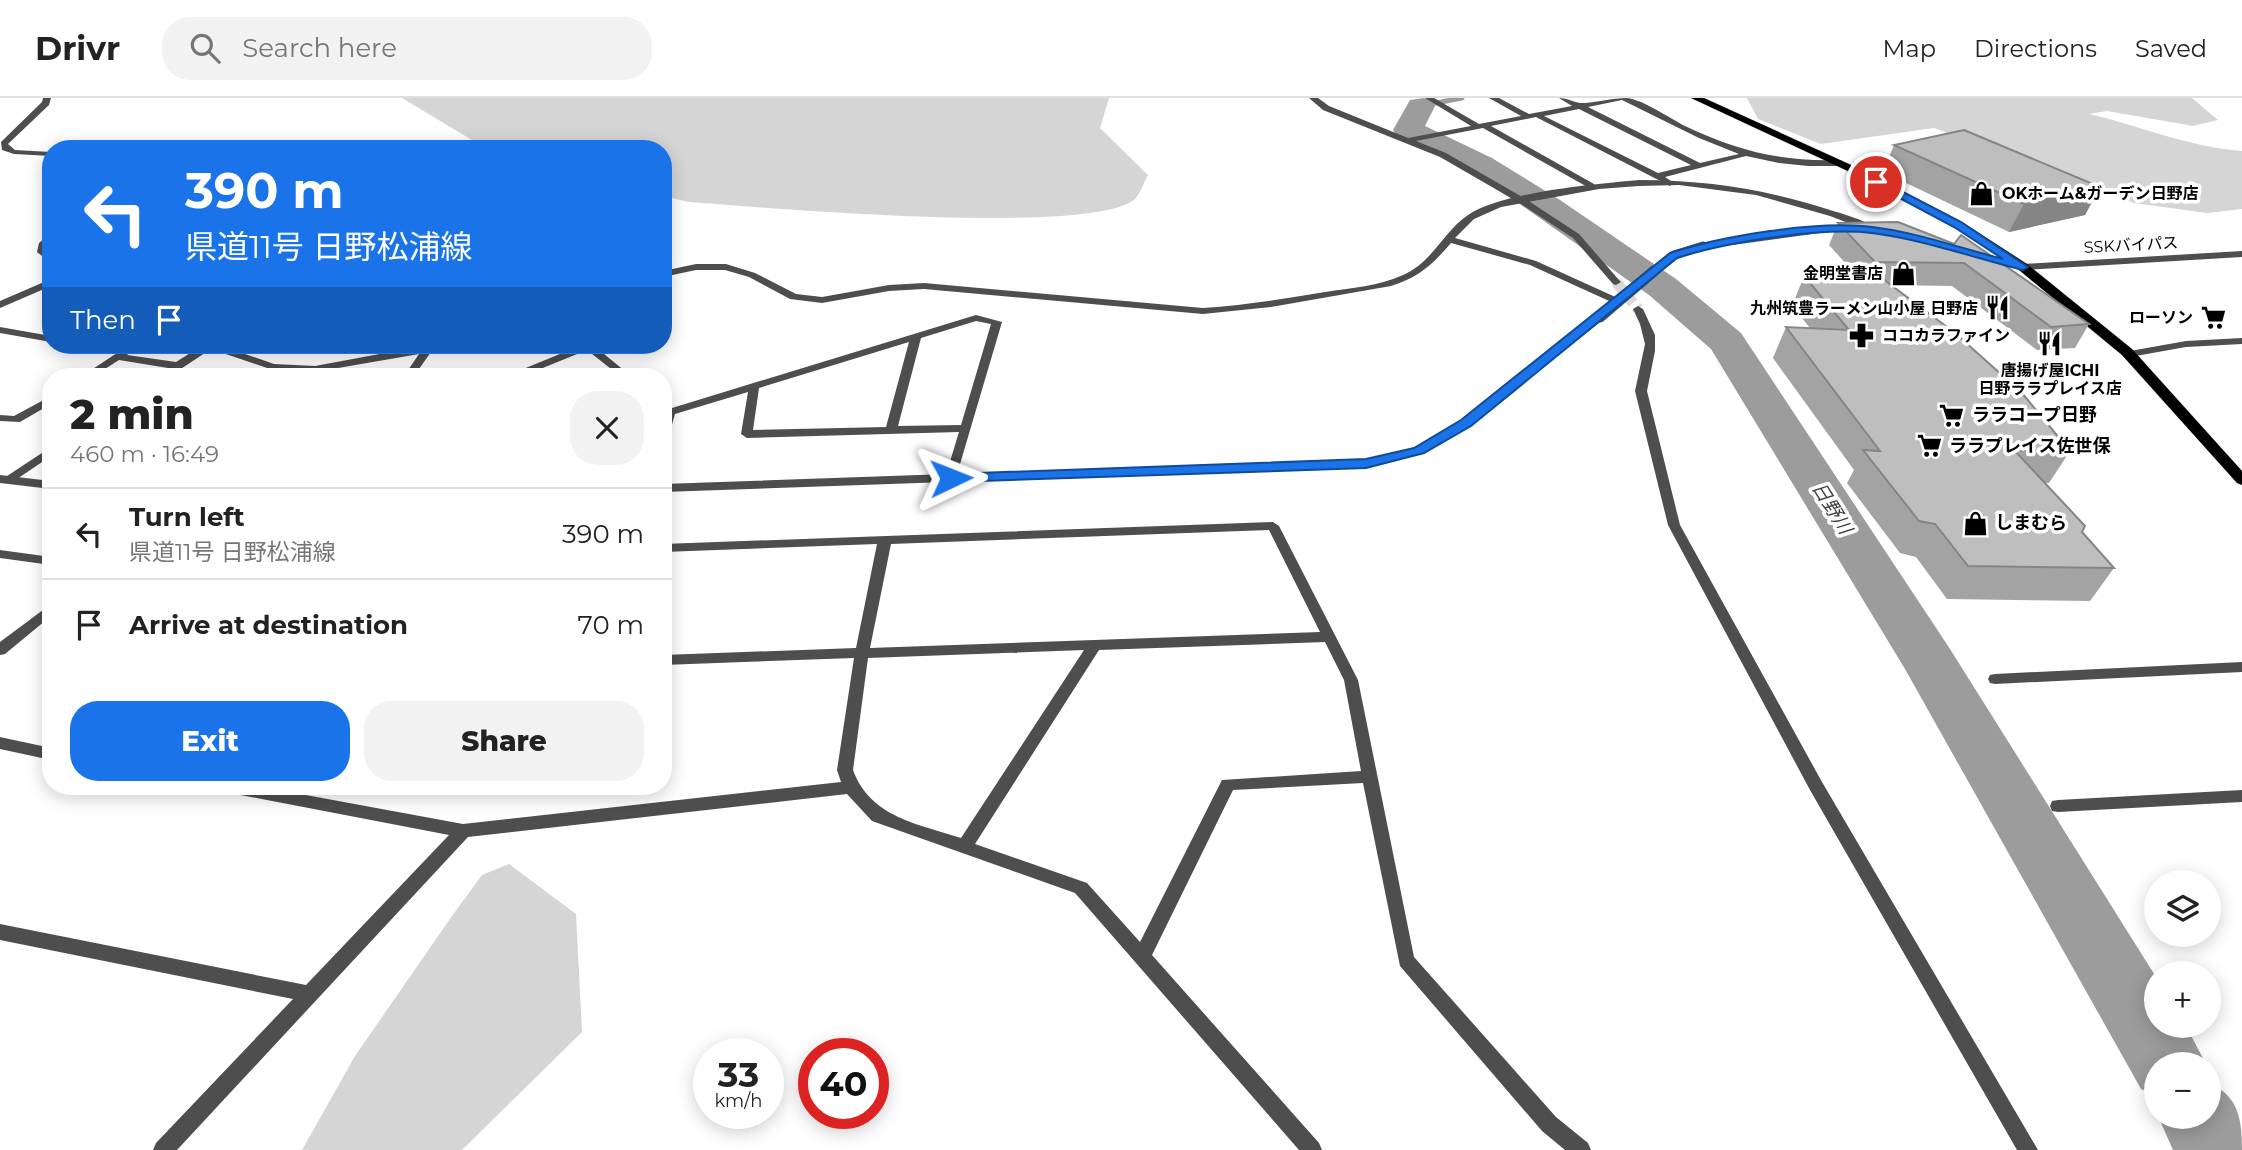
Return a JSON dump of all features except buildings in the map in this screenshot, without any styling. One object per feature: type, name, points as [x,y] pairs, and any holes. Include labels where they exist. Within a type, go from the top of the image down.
[{"type":"main road","points":[[1696,98],[1840,163],[1958,224],[2023,267],[2130,354],[2242,480]]},
{"type":"street","points":[[42,154],[14,152],[5,148],[4,144],[46,103],[47,98]]},
{"type":"street","points":[[1313,98],[1326,108],[1443,155],[1521,200],[1576,236],[1616,282]]},
{"type":"street","points":[[1429,98],[1591,186]]},
{"type":"street","points":[[1493,98],[1670,183]]},
{"type":"street","points":[[1563,98],[1699,166]]},
{"type":"street","points":[[1407,140],[1623,98],[1743,155],[1782,163],[1840,163]]},
{"type":"street","points":[[1658,176],[1743,155]]},
{"type":"street","points":[[672,272],[696,267],[726,268],[752,275],[794,297],[822,300],[889,288],[924,286],[1148,308],[1242,309],[1389,284],[1418,273],[1447,239],[1479,212],[1521,200],[1591,186],[1670,183],[1763,192],[1818,206],[1885,233]]},
{"type":"street","points":[[672,488],[1366,463],[1419,451],[1466,423],[1674,255],[1703,246],[1834,228],[1874,230]]},
{"type":"street","points":[[1447,239],[1533,263],[1618,302]]},
{"type":"street","name":"SSKバイパス","points":[[1970,253],[2023,267],[2242,254]]},
{"type":"street","points":[[0,305],[42,286]]},
{"type":"street","points":[[1638,309],[1651,338],[1652,356],[1642,372],[1641,391],[1674,525],[1816,786],[2028,1150]]},
{"type":"street","points":[[672,408],[754,387],[976,318],[997,322],[951,478]]},
{"type":"street","points":[[0,330],[42,337]]},
{"type":"street","points":[[891,430],[916,337]]},
{"type":"street","points":[[2130,354],[2186,344],[2242,341]]},
{"type":"street","points":[[100,368],[123,354]]},
{"type":"street","points":[[176,368],[197,354]]},
{"type":"street","points":[[236,354],[273,367],[294,368]]},
{"type":"street","points":[[320,368],[394,354]]},
{"type":"street","points":[[531,368],[565,354]]},
{"type":"street","points":[[598,354],[616,368]]},
{"type":"street","points":[[117,358],[179,366]]},
{"type":"street","points":[[335,368],[338,364]]},
{"type":"street","points":[[754,387],[747,434],[966,428]]},
{"type":"street","points":[[0,418],[16,420],[42,404]]},
{"type":"street","points":[[4,480],[42,457]]},
{"type":"street","points":[[4,480],[42,484]]},
{"type":"street","points":[[672,548],[1273,526],[1352,680],[1406,960],[1549,1124],[1581,1150]]},
{"type":"street","points":[[885,539],[862,652],[845,770],[851,787],[878,817],[1081,888],[1312,1150]]},
{"type":"street","points":[[0,554],[42,560]]},
{"type":"street","points":[[0,650],[42,616]]},
{"type":"street","points":[[672,660],[1328,637]]},
{"type":"street","points":[[964,847],[1096,645]]},
{"type":"street","points":[[1995,679],[2242,667]]},
{"type":"street","points":[[0,743],[42,752]]},
{"type":"street","points":[[1142,957],[1228,784],[1370,777]]},
{"type":"street","points":[[273,795],[463,831],[851,787]]},
{"type":"street","points":[[2057,807],[2242,796]]},
{"type":"street","points":[[163,1150],[307,993],[463,831]]},
{"type":"street","points":[[0,932],[307,993]]},
{"type":"shaded area","points":[[402,98],[1109,98],[1100,128],[1148,175],[1135,199],[1106,210],[1057,216],[922,217],[689,202],[672,198],[672,140],[472,140]]},
{"type":"shaded area","points":[[1747,98],[2192,98],[2218,120],[2193,126],[2107,111],[2089,114],[2184,141],[2242,151],[2242,209],[2207,213],[2134,203],[1934,128],[1821,144],[1758,119]]},
{"type":"shaded area","points":[[509,864],[576,914],[582,1032],[462,1150],[302,1150],[355,1056],[452,916],[482,875]]},
{"type":"waterway","name":"日野川","points":[[1420,106],[1462,98]]},
{"type":"waterway","name":"日野川","points":[[1420,106],[1408,130],[1457,152],[1526,192],[1662,287],[1727,342],[1930,663],[2161,1052]]},
{"type":"waterway","name":"日野川","points":[[2204,1129],[2215,1150]]},
{"type":"tunnel","points":[[1616,282],[1638,309]]},
{"type":"place","name":"OKホーム&ガーデン日野店","points":[[1982,193]]},
{"type":"place","name":"金明堂書店","points":[[1903,273]]},
{"type":"place","name":"九州筑豊ラーメン山小屋 日野店","points":[[1998,308]]},
{"type":"place","name":"ローソン","points":[[2213,317]]},
{"type":"place","name":"ココカラファイン","points":[[1862,335]]},
{"type":"place","name":"唐揚げ屋ICHI 日野ララプレイス店","points":[[2050,344]]},
{"type":"place","name":"ララコープ日野","points":[[1952,415]]},
{"type":"place","name":"ララプレイス佐世保","points":[[1929,446]]},
{"type":"place","name":"しまむら","points":[[1975,523]]},
{"type":"route","points":[[951,478],[1366,463],[1419,451],[1466,423],[1674,255],[1703,246],[1834,228],[1874,230],[2023,267],[1958,224],[1876,182]]}]
